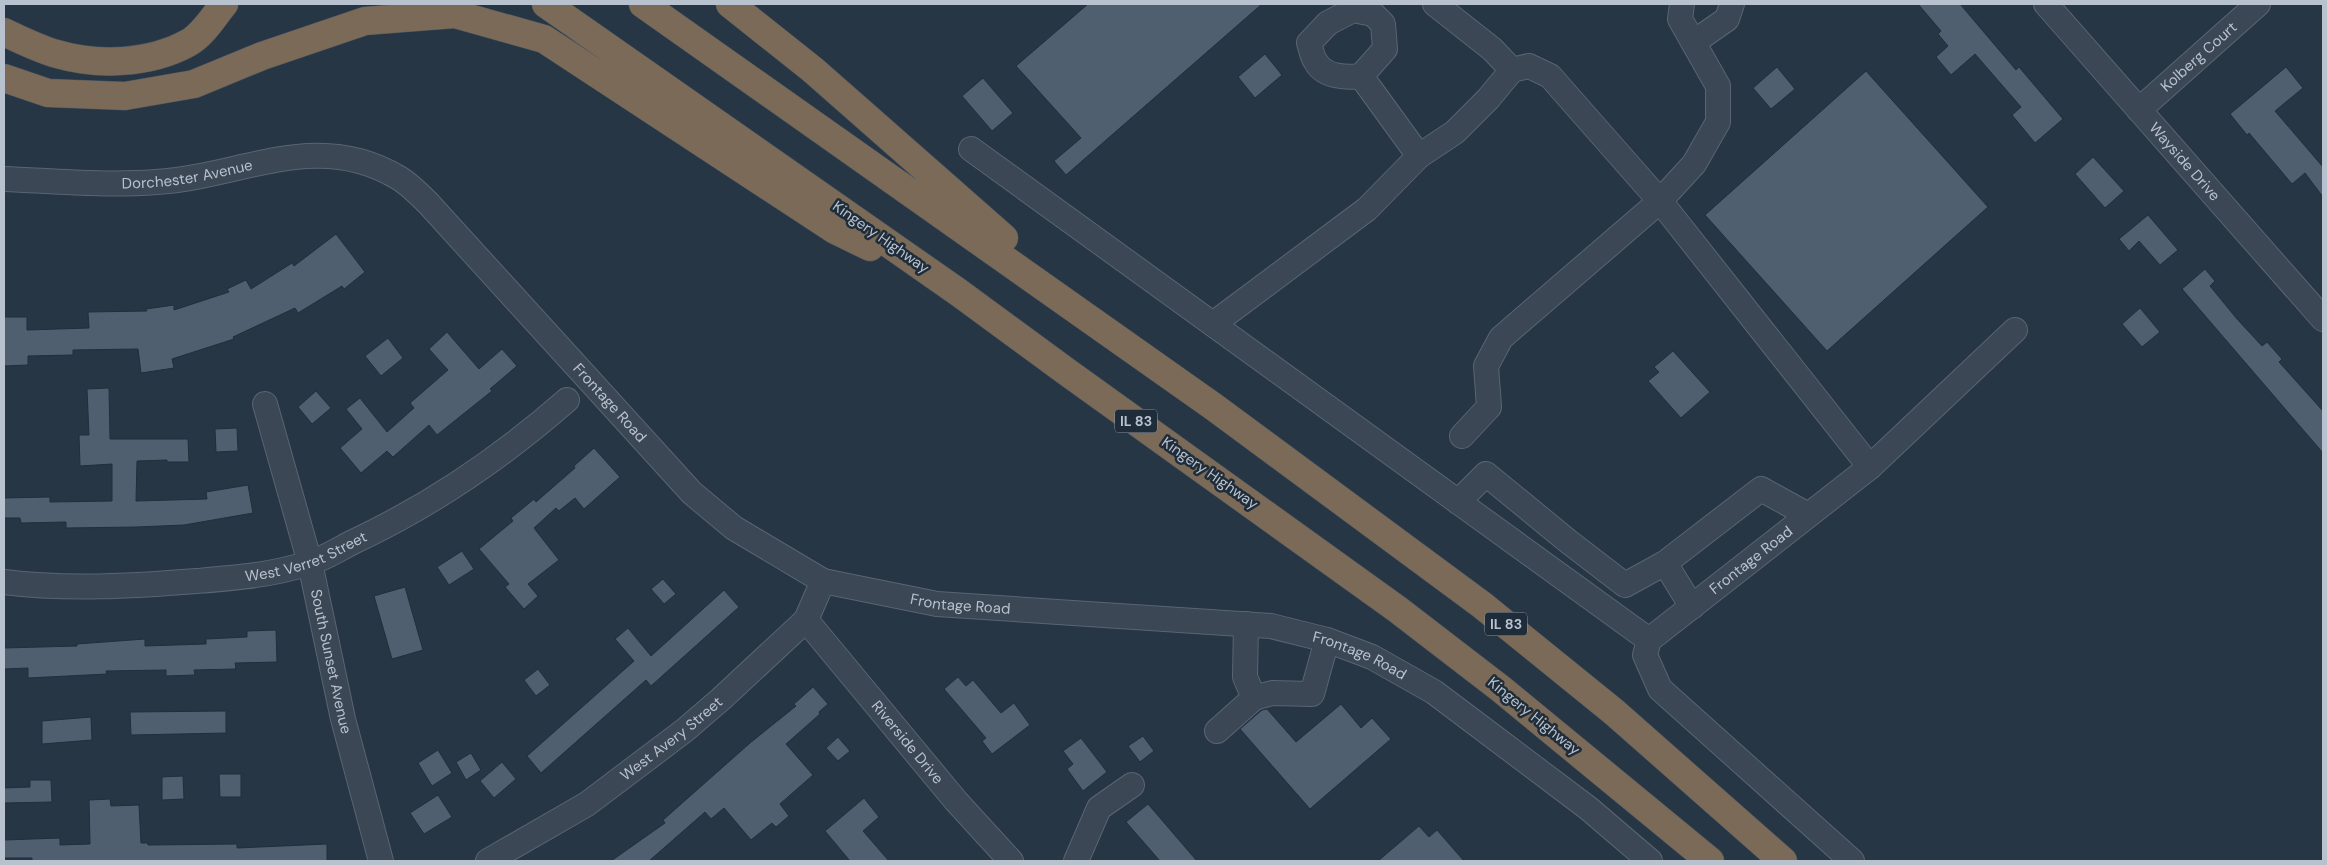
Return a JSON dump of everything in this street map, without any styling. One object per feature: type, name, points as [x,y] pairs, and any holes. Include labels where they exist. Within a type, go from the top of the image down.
[{"type":"highway","points":[[4,32],[29,44],[66,56],[114,62],[168,52],[190,42],[224,4]]},
{"type":"highway","name":"Kingery Highway","points":[[546,4],[958,292],[1397,609],[1501,689],[1710,861]]},
{"type":"highway","name":"IL 83","points":[[642,4],[1214,407],[1482,605],[1614,712],[1783,861]]},
{"type":"highway","points":[[730,4],[813,70],[980,219],[1214,407]]},
{"type":"highway","points":[[4,78],[48,93],[125,96],[194,84],[262,56],[365,21],[455,14],[544,38],[835,230],[958,292]]},
{"type":"street","points":[[1435,4],[1492,49],[1512,70]]},
{"type":"street","points":[[1462,436],[1489,407],[1486,366],[1501,338],[1660,201],[1694,164],[1718,122],[1718,86],[1680,19],[1682,4]]},
{"type":"street","points":[[1694,42],[1727,18],[1732,4]]},
{"type":"street","name":"Wayside Drive","points":[[2046,4],[2323,319]]},
{"type":"street","name":"Kolberg Court","points":[[2139,110],[2258,4]]},
{"type":"street","points":[[1213,324],[1367,209],[1419,156],[1455,132],[1488,99],[1512,70],[1529,66],[1550,76],[1660,201],[1870,467]]},
{"type":"street","points":[[1361,76],[1419,156]]},
{"type":"street","points":[[971,149],[1649,640],[1645,655],[1660,689],[1852,861]]},
{"type":"street","name":"Dorchester Avenue","points":[[4,179],[156,182],[203,176],[296,155],[332,155],[369,162]]},
{"type":"street","name":"Frontage Road","points":[[369,162],[401,178],[428,202],[692,492],[734,528],[823,580],[937,604],[1271,626],[1327,640],[1372,657],[1434,692],[1588,808],[1650,861]]},
{"type":"street","name":"Frontage Road","points":[[1649,640],[1870,467],[2015,330]]},
{"type":"street","name":"West Verret Street","points":[[4,582],[86,586],[177,583],[250,577],[310,563],[388,526],[463,481],[500,456],[567,400]]},
{"type":"street","name":"South Sunset Avenue","points":[[265,404],[310,563],[343,719],[381,861]]},
{"type":"street","points":[[1458,502],[1486,474],[1625,585],[1665,563],[1761,490],[1808,515]]},
{"type":"street","points":[[1665,563],[1692,607]]},
{"type":"street","name":"West Avery Street","points":[[488,861],[587,804],[638,767],[721,699],[806,620],[823,580]]},
{"type":"street","name":"Riverside Drive","points":[[806,620],[956,800],[1011,861]]},
{"type":"street","points":[[1246,624],[1245,677],[1254,698]]},
{"type":"street","points":[[1216,732],[1254,698],[1272,693],[1312,694],[1327,640]]},
{"type":"street","points":[[1076,861],[1099,808],[1132,785]]},
{"type":"building","points":[[1088,4],[1262,4],[1066,175],[1054,161],[1081,138],[1016,66]]},
{"type":"building","points":[[1918,4],[1960,4],[2016,70],[2019,67],[2063,119],[2035,143],[2012,115],[2021,107],[1975,54],[1951,75],[1936,57],[1948,46],[1938,34],[1941,31]]},
{"type":"building","points":[[1265,54],[1282,75],[1255,98],[1238,77]]},
{"type":"building","points":[[1777,67],[1795,89],[1771,109],[1753,88]]},
{"type":"building","points":[[2286,67],[2303,88],[2275,111],[2323,167],[2323,197],[2305,173],[2292,184],[2249,133],[2247,135],[2230,114]]},
{"type":"building","points":[[1866,71],[1988,207],[1827,351],[1705,215]]},
{"type":"building","points":[[983,78],[1013,113],[992,131],[962,96]]},
{"type":"building","points":[[2093,157],[2124,191],[2105,208],[2075,174]]},
{"type":"building","points":[[2148,215],[2178,250],[2160,265],[2139,241],[2129,251],[2119,239]]},
{"type":"building","points":[[336,234],[365,272],[344,289],[342,286],[298,313],[295,308],[233,337],[234,339],[172,359],[174,368],[141,373],[138,349],[73,350],[73,355],[28,356],[28,365],[4,366],[4,317],[27,317],[27,330],[89,328],[88,312],[147,311],[146,309],[174,305],[174,310],[229,292],[227,289],[246,280],[251,289],[292,263],[294,266]]},
{"type":"building","points":[[2205,269],[2215,281],[2210,286],[2237,319],[2262,346],[2267,342],[2282,359],[2279,362],[2323,411],[2323,453],[2182,289]]},
{"type":"building","points":[[2140,308],[2160,332],[2142,347],[2122,324]]},
{"type":"building","points":[[447,332],[479,369],[502,349],[517,366],[490,389],[492,391],[437,435],[429,425],[393,457],[387,451],[361,473],[340,448],[362,429],[346,409],[360,398],[387,432],[414,408],[410,403],[448,370],[429,349]]},
{"type":"building","points":[[388,338],[403,358],[381,376],[365,356]]},
{"type":"building","points":[[1673,351],[1710,392],[1681,418],[1648,381],[1659,372],[1654,367]]},
{"type":"building","points":[[109,388],[110,439],[188,439],[189,462],[167,462],[167,460],[137,461],[136,501],[207,499],[206,492],[248,485],[253,513],[184,525],[136,527],[66,528],[66,522],[21,523],[20,518],[4,518],[4,498],[50,497],[50,502],[112,501],[112,464],[80,466],[79,435],[89,435],[87,389]]},
{"type":"building","points":[[316,391],[331,408],[312,424],[298,407]]},
{"type":"building","points":[[237,428],[238,451],[216,452],[215,429]]},
{"type":"building","points":[[594,448],[620,477],[584,509],[575,498],[559,511],[556,508],[534,528],[559,560],[528,584],[538,596],[524,609],[505,587],[509,584],[479,549],[513,521],[511,518],[534,499],[536,502],[575,468],[574,466]]},
{"type":"building","points":[[462,551],[474,569],[449,585],[437,567]]},
{"type":"building","points":[[663,579],[676,594],[664,604],[651,589]]},
{"type":"building","points":[[405,587],[423,650],[392,659],[374,596]]},
{"type":"building","points":[[724,590],[739,607],[651,686],[646,680],[541,773],[527,756],[634,661],[615,639],[628,628],[651,656]]},
{"type":"building","points":[[276,630],[277,662],[235,663],[236,669],[194,670],[195,675],[166,676],[166,670],[106,671],[107,674],[28,678],[28,668],[4,669],[4,648],[77,646],[77,644],[145,639],[145,646],[206,644],[206,639],[247,637],[247,631]]},
{"type":"building","points":[[538,669],[550,685],[536,696],[524,680]]},
{"type":"building","points":[[958,677],[966,686],[973,680],[1001,713],[1014,703],[1030,725],[992,754],[982,741],[986,738],[944,689]]},
{"type":"building","points":[[813,687],[828,704],[819,712],[820,714],[786,744],[813,775],[780,804],[789,816],[776,827],[772,823],[751,840],[724,808],[711,819],[705,812],[649,861],[611,861],[665,823],[663,820],[750,743],[796,706],[794,704]]},
{"type":"building","points":[[1341,704],[1361,728],[1372,718],[1391,739],[1310,809],[1240,729],[1262,710],[1267,709],[1296,742]]},
{"type":"building","points":[[226,711],[226,733],[131,735],[130,712]]},
{"type":"building","points":[[91,717],[92,740],[42,744],[42,721]]},
{"type":"building","points":[[1143,736],[1154,751],[1140,762],[1128,746]]},
{"type":"building","points":[[838,737],[850,751],[838,761],[826,748]]},
{"type":"building","points":[[1081,738],[1107,772],[1083,791],[1067,769],[1073,764],[1063,751]]},
{"type":"building","points":[[438,750],[452,773],[432,786],[418,763]]},
{"type":"building","points":[[471,753],[481,770],[466,780],[456,762]]},
{"type":"building","points":[[502,762],[516,779],[494,798],[480,781]]},
{"type":"building","points":[[219,774],[241,774],[241,797],[220,797]]},
{"type":"building","points":[[183,776],[184,799],[162,800],[162,777]]},
{"type":"building","points":[[30,780],[51,780],[52,802],[4,803],[4,788],[30,787]]},
{"type":"building","points":[[438,795],[452,817],[424,834],[410,813]]},
{"type":"building","points":[[864,798],[879,817],[863,831],[889,861],[850,861],[825,831]]},
{"type":"building","points":[[110,799],[111,806],[139,805],[141,843],[148,843],[148,845],[237,844],[237,848],[327,844],[327,861],[32,861],[32,858],[4,858],[4,840],[60,838],[60,845],[90,844],[89,800]]},
{"type":"building","points":[[1148,804],[1197,861],[1160,861],[1126,822]]},
{"type":"building","points":[[1419,826],[1429,837],[1437,830],[1464,861],[1378,861]]}]
